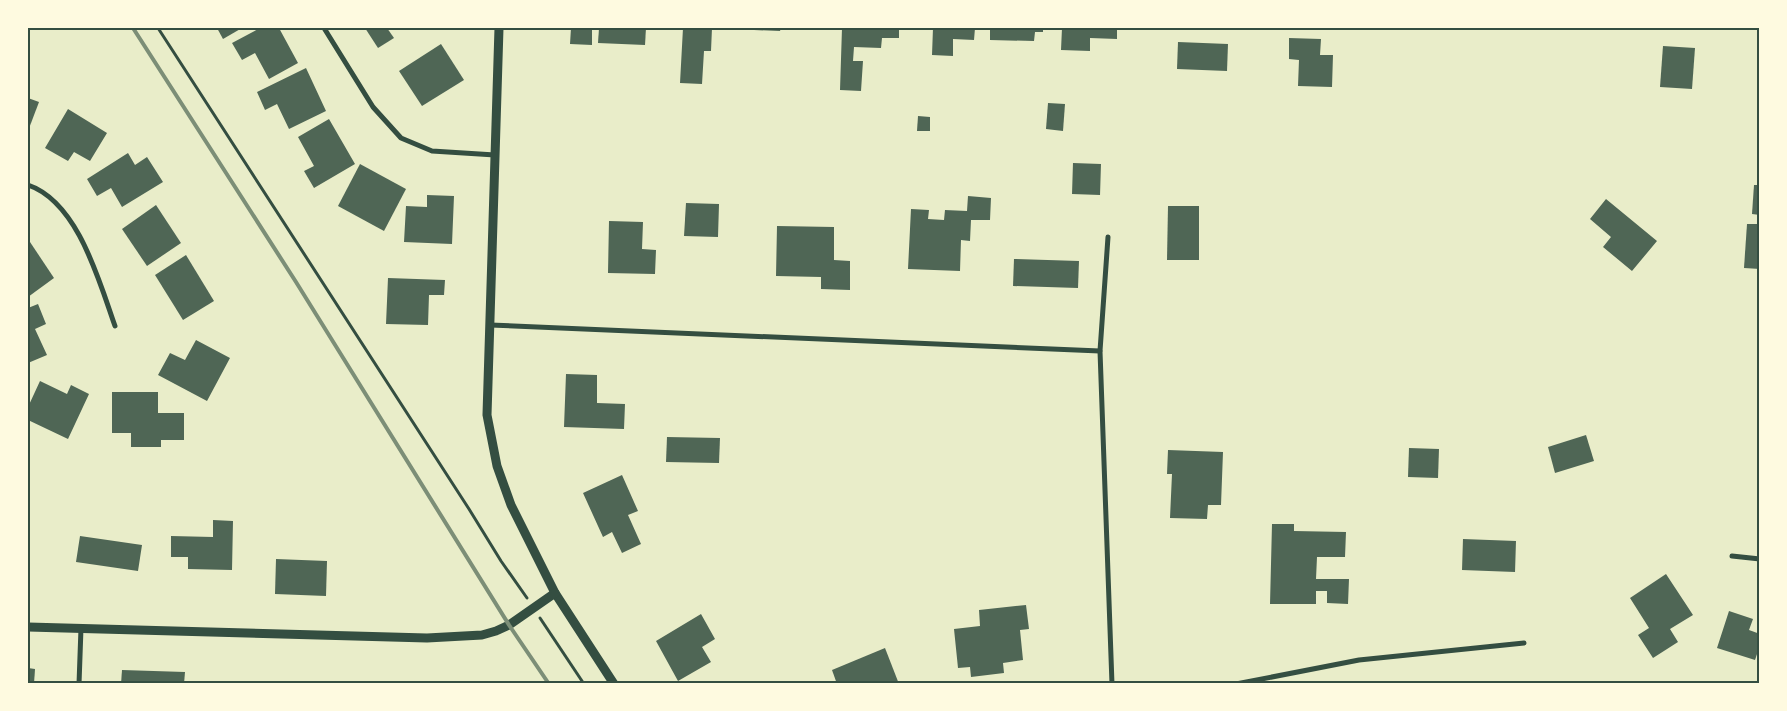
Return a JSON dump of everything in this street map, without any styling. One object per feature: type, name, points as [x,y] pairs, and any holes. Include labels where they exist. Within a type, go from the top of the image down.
[{"type":"street","points":[[324,28],[373,107],[402,138],[432,151],[495,155]]},
{"type":"street","points":[[499,28],[487,415],[497,466],[511,505],[555,593],[614,684]]},
{"type":"street","points":[[28,185],[47,195],[60,208],[75,228],[90,255],[115,326]]},
{"type":"street","points":[[1108,237],[1100,351],[1112,684]]},
{"type":"street","points":[[490,325],[1100,351]]},
{"type":"street","points":[[1732,556],[1760,559]]},
{"type":"street","points":[[28,627],[427,638],[482,636],[509,626],[555,593]]},
{"type":"street","points":[[79,684],[81,628]]},
{"type":"street","points":[[1236,684],[1359,660],[1524,642]]},
{"type":"path","points":[[158,28],[524,595]]},
{"type":"path","points":[[543,622],[584,684]]},
{"type":"building","points":[[217,28],[242,28],[223,39]]},
{"type":"building","points":[[260,28],[279,28],[298,63],[269,79],[255,53],[242,60],[232,43]]},
{"type":"building","points":[[365,28],[387,28],[394,38],[378,48]]},
{"type":"building","points":[[571,28],[592,28],[592,45],[570,44]]},
{"type":"building","points":[[599,28],[646,28],[645,45],[598,43]]},
{"type":"building","points":[[683,28],[712,28],[711,51],[704,51],[702,84],[680,83]]},
{"type":"building","points":[[754,28],[781,28],[780,31],[754,30]]},
{"type":"building","points":[[842,28],[899,28],[899,38],[882,38],[881,48],[854,47],[853,61],[863,61],[861,91],[840,90]]},
{"type":"building","points":[[933,28],[975,28],[974,40],[953,39],[953,56],[932,55]]},
{"type":"building","points":[[990,28],[1043,28],[1043,32],[1035,32],[1034,41],[990,40]]},
{"type":"building","points":[[1062,28],[1117,28],[1117,39],[1090,38],[1090,51],[1061,50]]},
{"type":"building","points":[[1289,38],[1321,39],[1320,55],[1333,55],[1332,87],[1298,86],[1299,60],[1289,59]]},
{"type":"building","points":[[1178,42],[1228,44],[1227,71],[1177,69]]},
{"type":"building","points":[[441,44],[464,80],[422,106],[399,71]]},
{"type":"building","points":[[1663,46],[1695,48],[1692,89],[1660,87]]},
{"type":"building","points":[[306,68],[326,111],[289,129],[277,104],[265,110],[257,92]]},
{"type":"building","points":[[28,98],[39,102],[28,131]]},
{"type":"building","points":[[1048,103],[1065,104],[1063,131],[1046,129]]},
{"type":"building","points":[[68,109],[107,133],[90,161],[74,152],[68,161],[45,148]]},
{"type":"building","points":[[918,116],[930,117],[930,131],[917,131]]},
{"type":"building","points":[[329,119],[355,164],[314,188],[304,171],[314,166],[298,137]]},
{"type":"building","points":[[128,153],[135,165],[147,157],[163,182],[122,207],[111,188],[97,196],[87,179]]},
{"type":"building","points":[[1073,163],[1101,164],[1100,195],[1072,194]]},
{"type":"building","points":[[360,164],[406,189],[384,231],[338,206]]},
{"type":"building","points":[[1754,185],[1760,185],[1760,215],[1752,214]]},
{"type":"building","points":[[427,195],[454,196],[452,244],[404,242],[406,206],[427,207]]},
{"type":"building","points":[[968,196],[991,198],[990,220],[971,220],[970,241],[961,240],[960,271],[908,269],[911,209],[929,210],[928,219],[944,220],[945,210],[967,211]]},
{"type":"building","points":[[1606,199],[1657,241],[1632,271],[1603,247],[1611,237],[1590,219]]},
{"type":"building","points":[[686,203],[719,204],[718,237],[684,236]]},
{"type":"building","points":[[156,205],[181,243],[147,266],[122,229]]},
{"type":"building","points":[[1168,206],[1199,206],[1199,260],[1167,260]]},
{"type":"building","points":[[609,221],[643,222],[642,249],[656,250],[655,274],[608,273]]},
{"type":"building","points":[[1747,224],[1760,224],[1760,269],[1744,268]]},
{"type":"building","points":[[777,226],[834,227],[834,260],[850,261],[850,290],[821,289],[821,277],[776,276]]},
{"type":"building","points":[[28,239],[54,278],[28,297]]},
{"type":"building","points":[[186,255],[214,301],[183,320],[155,275]]},
{"type":"building","points":[[1014,259],[1079,261],[1078,288],[1013,286]]},
{"type":"building","points":[[388,278],[445,280],[444,295],[429,295],[428,325],[386,324]]},
{"type":"building","points":[[38,304],[46,324],[35,329],[47,355],[28,363],[28,308]]},
{"type":"building","points":[[196,340],[230,358],[207,401],[158,375],[170,353],[185,360]]},
{"type":"building","points":[[566,374],[597,375],[597,403],[625,404],[624,429],[564,427]]},
{"type":"building","points":[[40,381],[67,394],[71,385],[89,394],[68,439],[28,420],[28,407]]},
{"type":"building","points":[[112,392],[158,392],[158,413],[184,413],[184,440],[161,440],[161,447],[131,447],[131,433],[112,433]]},
{"type":"building","points":[[1586,435],[1594,461],[1555,473],[1548,447]]},
{"type":"building","points":[[667,437],[720,438],[719,463],[666,462]]},
{"type":"building","points":[[1409,448],[1439,449],[1438,478],[1408,477]]},
{"type":"building","points":[[1168,450],[1223,452],[1221,505],[1208,505],[1207,519],[1170,518],[1172,474],[1167,474]]},
{"type":"building","points":[[622,475],[638,511],[628,515],[641,544],[622,553],[612,532],[603,537],[583,493]]},
{"type":"building","points":[[213,520],[233,521],[232,570],[188,569],[188,557],[171,557],[171,536],[213,537]]},
{"type":"building","points":[[1272,524],[1294,524],[1294,531],[1346,532],[1345,557],[1317,557],[1316,579],[1349,579],[1348,604],[1327,603],[1327,591],[1316,591],[1316,604],[1270,604]]},
{"type":"building","points":[[80,536],[142,545],[138,571],[76,562]]},
{"type":"building","points":[[1463,539],[1516,541],[1515,572],[1462,570]]},
{"type":"building","points":[[276,559],[327,561],[326,596],[275,594]]},
{"type":"building","points":[[1666,574],[1693,615],[1670,629],[1678,642],[1653,658],[1638,635],[1649,628],[1630,598]]},
{"type":"building","points":[[1026,605],[1029,629],[1020,630],[1023,660],[1003,663],[1004,673],[971,677],[970,667],[958,668],[954,629],[980,626],[979,610]]},
{"type":"building","points":[[1729,611],[1753,619],[1749,630],[1760,634],[1760,645],[1755,660],[1717,648]]},
{"type":"building","points":[[701,614],[715,639],[702,647],[711,662],[678,681],[656,641]]},
{"type":"building","points":[[885,648],[899,684],[837,684],[832,670]]},
{"type":"building","points":[[28,668],[35,669],[34,684],[28,684]]},
{"type":"building","points":[[122,670],[185,672],[184,684],[121,684]]},
{"type":"railway","points":[[133,28],[296,282],[509,625],[549,684]]}]
